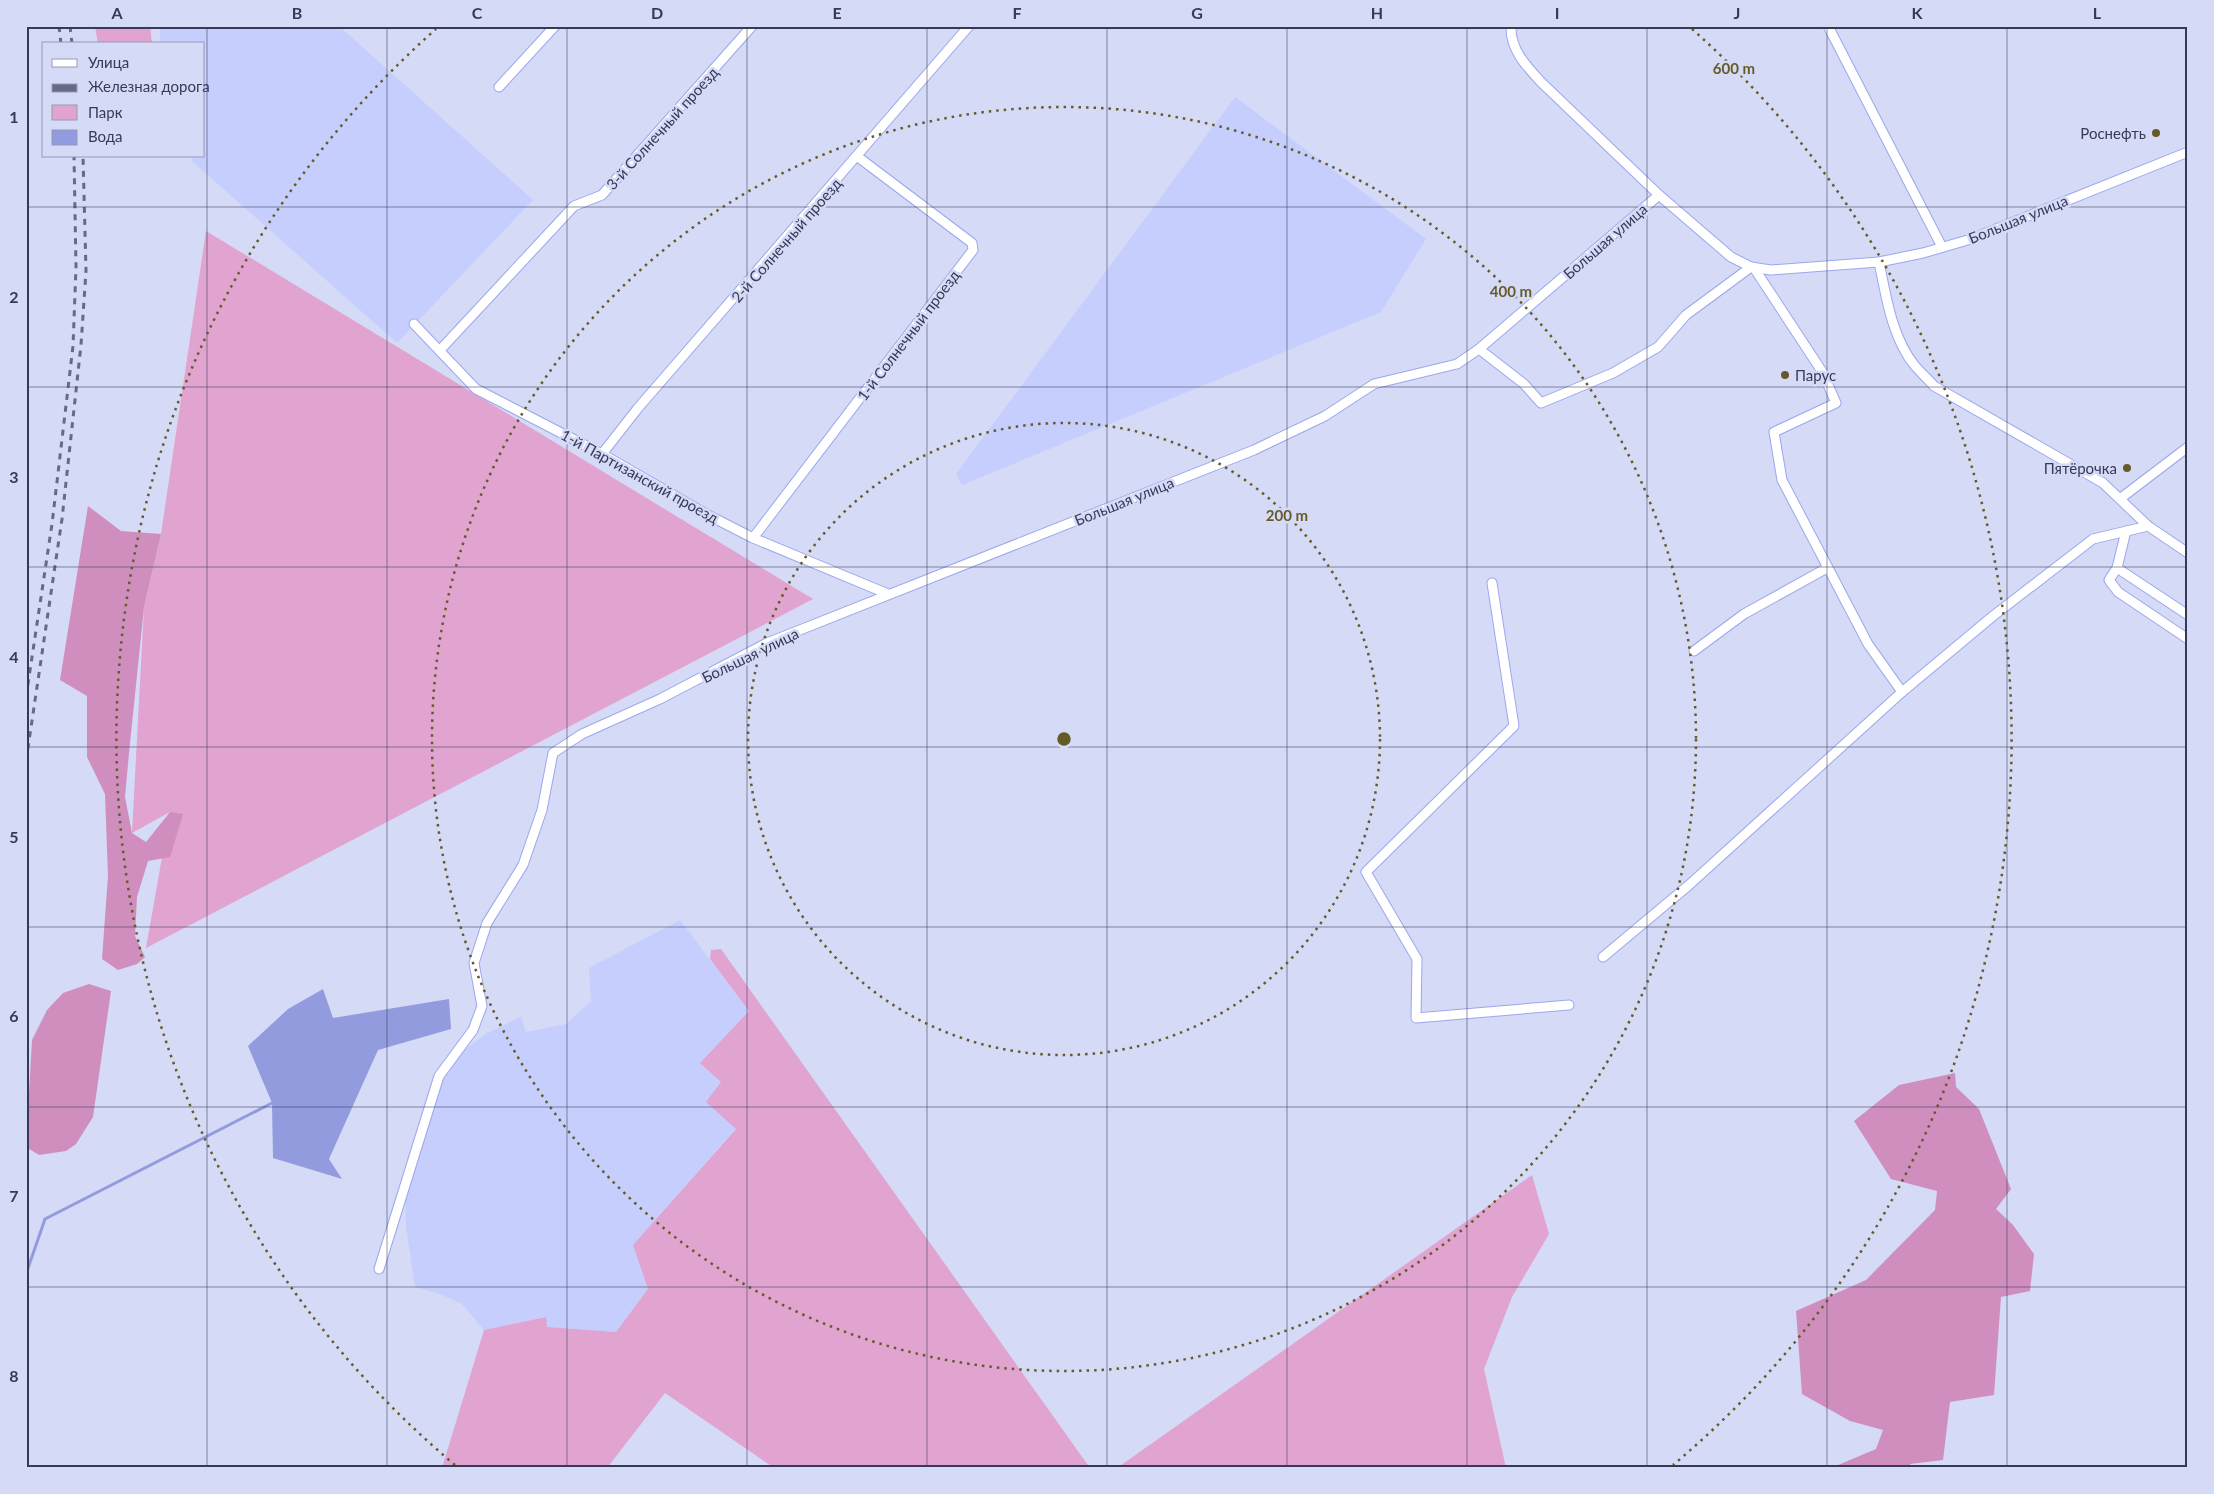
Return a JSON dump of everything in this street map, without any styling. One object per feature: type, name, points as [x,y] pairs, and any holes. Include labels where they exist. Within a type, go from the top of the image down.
[{"type":"street","points":[[499,87],[554,26]]},
{"type":"street","name":"3-й Солнечный проезд","points":[[440,350],[574,206],[602,196],[752,26]]},
{"type":"street","name":"2-й Солнечный проезд","points":[[602,454],[638,408],[858,157],[969,26]]},
{"type":"street","name":"Большая улица","points":[[1511,26],[1510,34],[1521,60],[1540,82],[1659,195],[1731,257],[1752,268],[1771,270],[1879,262],[1942,247],[1971,238],[2188,152]]},
{"type":"street","points":[[1828,26],[1942,247]]},
{"type":"street","name":"1-й Солнечный проезд","points":[[752,538],[973,250],[972,243],[858,157]]},
{"type":"street","name":"Большая улица","points":[[379,1269],[439,1076],[473,1030],[482,1006],[474,964],[487,923],[523,865],[542,810],[553,753],[582,734],[660,699],[767,643],[1254,450],[1325,416],[1374,384],[1457,364],[1480,349],[1659,195]]},
{"type":"street","points":[[1879,262],[1888,305],[1902,343],[1914,364],[1934,386],[2086,472],[2121,498],[2148,526],[2188,553]]},
{"type":"street","points":[[1480,349],[1524,384],[1541,403],[1613,373],[1658,347],[1686,315],[1752,268],[1824,373],[1836,403],[1774,432],[1782,480],[1868,644],[1902,692]]},
{"type":"street","name":"1-й Партизанский проезд","points":[[414,324],[476,389],[602,454],[752,538],[888,594]]},
{"type":"street","points":[[2121,498],[2188,447]]},
{"type":"street","points":[[1602,957],[1689,886],[1902,692],[1993,616],[2094,539],[2148,526]]},
{"type":"street","points":[[2126,531],[2117,568],[2109,580],[2114,588],[2188,639]]},
{"type":"street","points":[[1694,651],[1744,614],[1827,568]]},
{"type":"street","points":[[2117,568],[2188,615]]},
{"type":"street","points":[[1492,583],[1514,726],[1366,872],[1417,959],[1416,1018],[1569,1005]]},
{"type":"shaded area","points":[[160,26],[339,26],[533,200],[397,343],[193,162],[192,158],[205,158],[205,42],[160,42]]},
{"type":"shaded area","points":[[26,92],[28,187],[26,206]]},
{"type":"shaded area","points":[[1235,97],[1426,239],[1381,312],[962,485],[956,474]]},
{"type":"shaded area","points":[[88,506],[121,531],[161,534],[144,607],[125,797],[132,833],[146,842],[170,812],[183,814],[170,857],[148,861],[137,897],[135,936],[145,957],[137,964],[118,970],[102,959],[108,876],[105,794],[87,757],[87,696],[60,680]]},
{"type":"shaded area","points":[[680,920],[749,1011],[700,1063],[722,1082],[706,1102],[736,1128],[633,1245],[648,1289],[616,1332],[546,1327],[545,1317],[484,1330],[462,1304],[440,1294],[415,1287],[406,1227],[405,1192],[435,1097],[449,1068],[464,1050],[487,1033],[521,1017],[526,1032],[566,1024],[591,1001],[589,968]]},
{"type":"shaded area","points":[[89,984],[111,991],[93,1117],[76,1144],[66,1151],[39,1155],[26,1147],[32,1040],[47,1010],[63,993]]},
{"type":"shaded area","points":[[1955,1073],[1956,1087],[1979,1109],[2011,1189],[1996,1209],[2013,1225],[2034,1254],[2030,1291],[2001,1297],[1994,1395],[1950,1402],[1943,1460],[1910,1464],[1910,1468],[1831,1468],[1876,1449],[1883,1430],[1850,1421],[1802,1394],[1796,1311],[1866,1280],[1935,1210],[1937,1191],[1891,1179],[1854,1121],[1899,1085]]},
{"type":"green space","points":[[95,26],[150,26],[152,42],[98,42]]},
{"type":"green space","points":[[206,231],[813,599],[146,948],[170,812],[132,833],[144,607],[161,534]]},
{"type":"green space","points":[[721,949],[1090,1468],[774,1468],[665,1393],[607,1468],[442,1468],[484,1330],[546,1317],[547,1327],[616,1332],[648,1289],[633,1245],[736,1129],[706,1102],[721,1082],[700,1063],[749,1011],[710,959],[711,950]]},
{"type":"green space","points":[[1532,1175],[1549,1234],[1512,1297],[1484,1369],[1506,1468],[1117,1468]]},
{"type":"water","points":[[323,989],[333,1018],[449,999],[451,1029],[378,1050],[329,1159],[342,1179],[273,1158],[272,1103],[248,1046],[288,1009]]},
{"type":"waterway","points":[[26,1274],[45,1219],[272,1103]]},
{"type":"railway","points":[[59,26],[61,42]]},
{"type":"railway","points":[[70,26],[72,42]]},
{"type":"railway","points":[[26,697],[52,524],[73,346],[76,267],[74,158]]},
{"type":"railway","points":[[26,761],[62,519],[81,345],[86,271],[83,158]]},
{"type":"place","name":"Роснефть","points":[[2156,133]]},
{"type":"place","name":"Парус","points":[[1785,375]]},
{"type":"place","name":"Пятёрочка","points":[[2127,468]]}]
